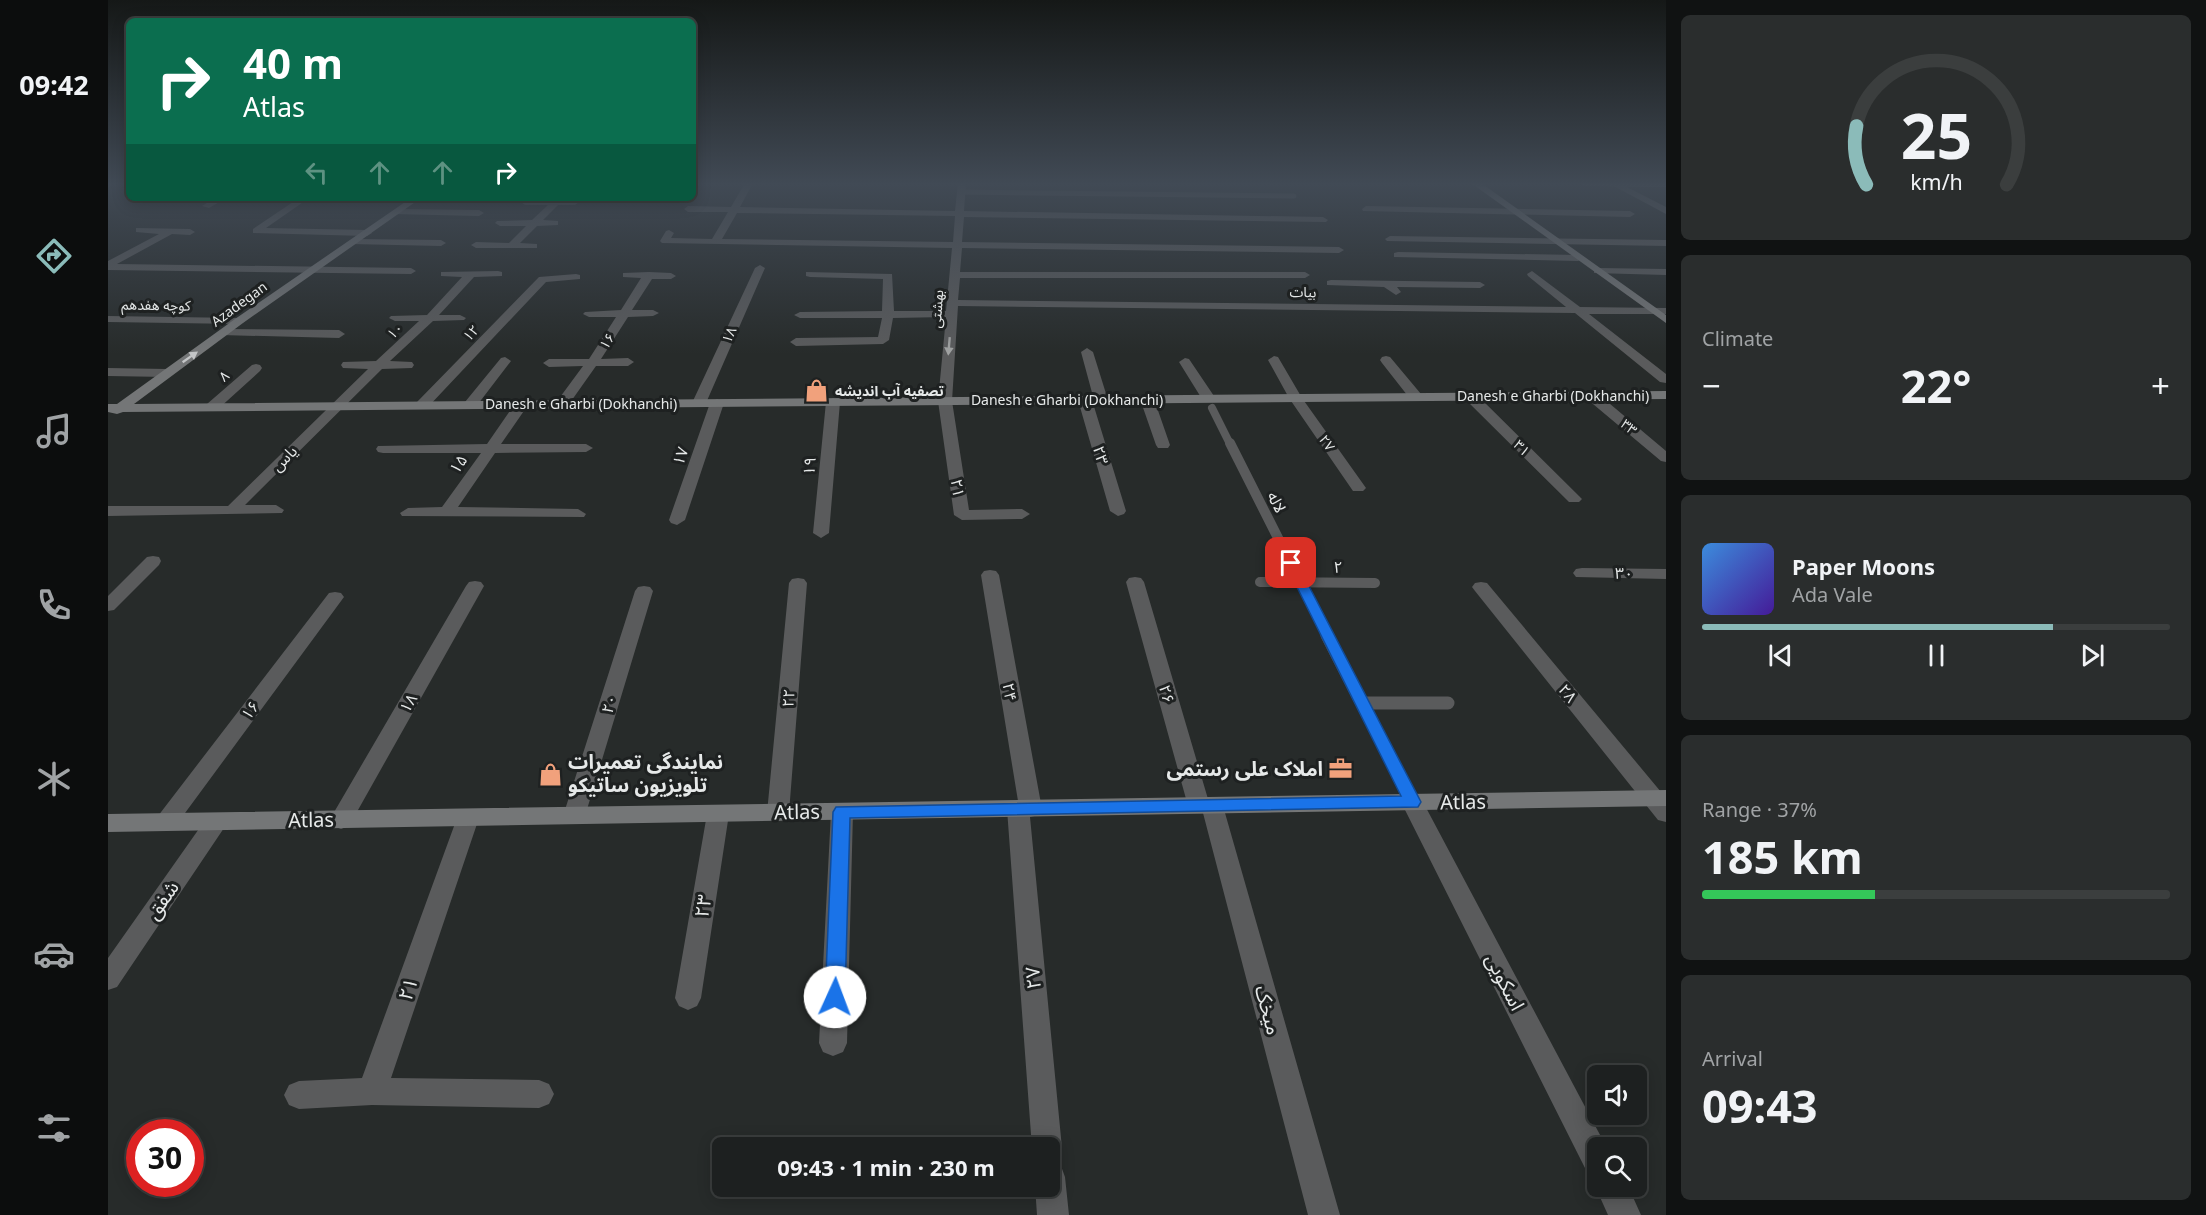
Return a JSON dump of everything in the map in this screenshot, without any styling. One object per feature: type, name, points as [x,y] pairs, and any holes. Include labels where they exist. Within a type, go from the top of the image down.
[{"type":"street","points":[[108,266],[155,240]]},
{"type":"street","name":"Azadegan","points":[[112,410],[357,240]]},
{"type":"street","points":[[512,245],[517,240]]},
{"type":"street","points":[[665,240],[1339,250]]},
{"type":"street","name":"بهشتی","points":[[945,401],[957,240]]},
{"type":"street","points":[[1505,240],[1666,243]]},
{"type":"street","points":[[1554,240],[1666,320]]},
{"type":"street","points":[[354,242],[441,243]]},
{"type":"street","points":[[476,245],[534,246]]},
{"type":"street","points":[[1398,255],[1578,258]]},
{"type":"street","points":[[108,266],[411,271]]},
{"type":"street","name":"۱۸","points":[[699,403],[760,268]]},
{"type":"street","points":[[1598,271],[1666,272]]},
{"type":"street","points":[[446,274],[498,274]]},
{"type":"street","name":"۱۰","points":[[335,406],[431,317],[471,274]]},
{"type":"street","points":[[796,342],[883,340],[888,315],[888,276],[810,274]]},
{"type":"street","points":[[1532,274],[1665,379]]},
{"type":"street","points":[[627,275],[671,276]]},
{"type":"street","name":"۱۶","points":[[562,404],[592,363],[649,275]]},
{"type":"street","points":[[955,275],[1305,275]]},
{"type":"street","name":"۱۲","points":[[422,405],[542,281],[547,277],[576,277]]},
{"type":"street","points":[[1331,283],[1480,285]]},
{"type":"street","points":[[1387,284],[1412,308]]},
{"type":"street","name":"بیات","points":[[952,309],[1412,308],[1653,311]]},
{"type":"street","points":[[800,315],[888,315],[952,309]]},
{"type":"street","points":[[1653,311],[1666,311]]},
{"type":"street","points":[[589,314],[653,313]]},
{"type":"street","points":[[395,318],[460,318]]},
{"type":"street","name":"کوچه هفدهم","points":[[108,319],[239,321]]},
{"type":"street","points":[[225,333],[339,334]]},
{"type":"street","points":[[1087,352],[1101,400]]},
{"type":"street","points":[[1274,360],[1296,398]]},
{"type":"street","points":[[1386,360],[1416,397]]},
{"type":"street","points":[[470,405],[505,361]]},
{"type":"street","points":[[549,363],[628,362]]},
{"type":"street","points":[[1185,362],[1211,403]]},
{"type":"street","points":[[347,365],[408,365]]},
{"type":"street","name":"۸","points":[[212,407],[256,368]]},
{"type":"street","points":[[108,372],[167,373]]},
{"type":"street","name":"Danesh e Gharbi (Dokhanchi)","points":[[112,410],[212,407],[1147,399],[1211,403],[1296,398],[1666,395]]},
{"type":"street","name":"۳۳","points":[[1592,396],[1666,458]]},
{"type":"street","name":"۳۱","points":[[1470,397],[1574,499]]},
{"type":"street","name":"۲۷","points":[[1296,398],[1358,488]]},
{"type":"street","points":[[1147,399],[1162,445]]},
{"type":"street","name":"۲۳","points":[[1085,400],[1118,511]]},
{"type":"street","name":"۲۱","points":[[945,401],[962,515],[1022,514]]},
{"type":"street","name":"۱۹","points":[[821,533],[833,402]]},
{"type":"street","name":"۱۷","points":[[677,520],[717,403]]},
{"type":"street","name":"۱۵","points":[[447,512],[521,405]]},
{"type":"street","name":"یاس","points":[[232,510],[335,406]]},
{"type":"street","points":[[382,449],[586,448]]},
{"type":"street","points":[[108,511],[276,510]]},
{"type":"street","points":[[408,513],[578,514]]},
{"type":"street","points":[[108,606],[153,561]]},
{"type":"street","name":"۳۰","points":[[1582,573],[1666,574]]},
{"type":"street","name":"۲۴","points":[[990,575],[1024,809]]},
{"type":"street","name":"۲۶","points":[[1135,582],[1205,806]]},
{"type":"street","name":"۲۲","points":[[778,813],[798,583]]},
{"type":"street","name":"۱۸","points":[[341,820],[475,586]]},
{"type":"street","name":"۲۸","points":[[1481,587],[1662,804]]},
{"type":"street","name":"۲۰","points":[[574,816],[644,591]]},
{"type":"street","name":"۱۶","points":[[166,822],[334,597]]},
{"type":"street","name":"Atlas","points":[[108,823],[1412,802],[1662,804]]},
{"type":"street","name":"اسکویی","points":[[1412,802],[1587,1140]]},
{"type":"street","name":"میخک","points":[[1205,806],[1324,1215]]},
{"type":"street","name":"۲۷","points":[[1024,809],[1046,1137]]},
{"type":"street","points":[[833,1043],[842,812]]},
{"type":"street","name":"۲۳","points":[[688,998],[718,814]]},
{"type":"street","name":"۲۱","points":[[372,1091],[468,818]]},
{"type":"street","name":"شفق","points":[[108,979],[216,822]]},
{"type":"street","points":[[299,1095],[372,1091],[539,1094]]},
{"type":"street","points":[[1052,1197],[1053,1215]]},
{"type":"street","points":[[1616,1197],[1625,1215]]},
{"type":"lane","name":"لاله","points":[[1211,403],[1412,802]]},
{"type":"lane","name":"۲","points":[[1260,582],[1375,583]]},
{"type":"lane","points":[[1362,703],[1448,703]]},
{"type":"place","name":"تصفیه آب اندیشه","points":[[817,391]]},
{"type":"place","name":"املاک علی رستمی","points":[[1341,769]]},
{"type":"place","name":"نمایندگی تعمیرات تلویزیون ساتیکو","points":[[550,774]]},
{"type":"route","points":[[835,997],[842,812],[1412,802],[1291,563]]}]
